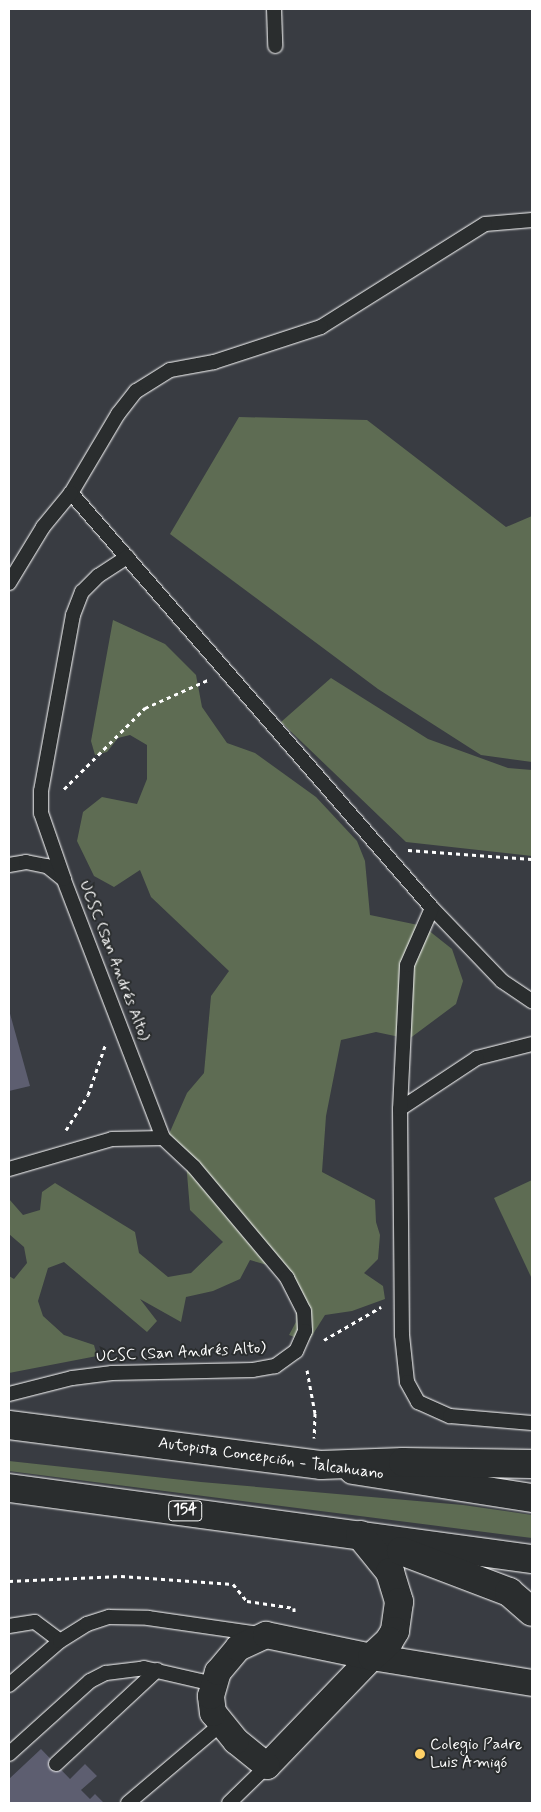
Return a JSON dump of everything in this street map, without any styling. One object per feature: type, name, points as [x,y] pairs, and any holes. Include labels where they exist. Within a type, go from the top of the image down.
[{"type":"main road","name":"Autopista Concepción - Talcahuano","points":[[9,1425],[322,1465],[532,1498]]},
{"type":"main road","points":[[322,1465],[403,1462],[532,1464]]},
{"type":"main road","name":"154","points":[[9,1488],[532,1559]]},
{"type":"main road","points":[[360,1535],[494,1585],[509,1592],[532,1612]]},
{"type":"main road","points":[[360,1535],[390,1572],[399,1602],[395,1631],[389,1641],[372,1657]]},
{"type":"street","points":[[372,1657],[267,1766],[220,1724],[211,1706],[218,1672],[238,1648],[277,1638],[372,1657],[532,1683]]},
{"type":"lane","points":[[274,9],[275,46]]},
{"type":"lane","points":[[9,583],[44,528],[71,493],[118,414],[136,391],[170,370],[214,362],[322,326],[485,224],[532,220]]},
{"type":"lane","points":[[71,493],[432,908],[502,982],[532,1001]]},
{"type":"lane","points":[[64,880],[40,813],[41,791],[73,615],[82,592],[98,576],[127,557]]},
{"type":"lane","name":"UCSC (San Andrés Alto)","points":[[9,864],[26,862],[46,866],[64,880],[163,1138],[194,1167],[287,1278],[304,1310],[305,1331],[299,1350],[275,1366],[253,1370],[112,1373],[72,1378],[9,1394]]},
{"type":"lane","points":[[432,908],[407,965],[400,1109],[402,1335],[408,1382],[418,1402],[450,1416],[532,1423]]},
{"type":"lane","points":[[400,1109],[477,1058],[532,1044]]},
{"type":"lane","points":[[9,1169],[112,1139],[163,1138]]},
{"type":"lane","points":[[9,1686],[60,1641],[86,1624],[122,1616],[277,1638]]},
{"type":"lane","points":[[9,1626],[35,1622],[60,1641]]},
{"type":"lane","points":[[9,1754],[90,1682],[119,1669],[157,1670],[214,1684]]},
{"type":"lane","points":[[56,1764],[157,1670]]},
{"type":"lane","points":[[128,1803],[220,1724]]},
{"type":"lane","points":[[229,1803],[267,1766]]},
{"type":"path","points":[[40,813],[145,708],[227,672]]},
{"type":"path","points":[[380,848],[532,860]]},
{"type":"path","points":[[35,1161],[67,1129],[88,1095],[106,1042]]},
{"type":"path","points":[[315,1413],[299,1350],[314,1346],[389,1302]]},
{"type":"path","points":[[9,1581],[121,1576],[233,1584],[247,1601],[294,1608],[277,1638]]},
{"type":"green space","points":[[239,417],[367,420],[506,527],[532,516],[532,762],[481,755],[378,689],[170,534]]},
{"type":"green space","points":[[113,620],[165,644],[196,675],[202,707],[227,743],[255,753],[316,797],[357,841],[365,861],[370,915],[423,926],[452,949],[463,981],[456,1004],[409,1039],[376,1032],[341,1040],[326,1116],[322,1172],[375,1200],[376,1222],[380,1235],[378,1259],[364,1273],[383,1286],[385,1299],[352,1311],[325,1315],[308,1342],[289,1335],[296,1322],[297,1301],[278,1268],[250,1260],[240,1279],[213,1291],[186,1297],[181,1322],[140,1299],[157,1321],[147,1332],[64,1262],[48,1268],[38,1301],[43,1316],[64,1335],[94,1345],[97,1356],[9,1373],[9,1276],[14,1279],[27,1263],[24,1247],[9,1234],[9,1199],[23,1215],[40,1210],[42,1192],[55,1183],[135,1232],[139,1253],[168,1277],[191,1273],[223,1242],[190,1210],[185,1149],[169,1134],[187,1093],[204,1073],[211,996],[229,971],[151,897],[140,870],[114,887],[94,876],[77,841],[83,812],[102,797],[137,804],[147,779],[147,745],[130,735],[118,738],[107,752],[95,755],[91,741]]},
{"type":"green space","points":[[331,678],[428,739],[508,768],[532,770],[532,856],[406,842],[281,722]]},
{"type":"green space","points":[[532,1180],[532,1279],[494,1198]]},
{"type":"green space","points":[[9,1461],[201,1482],[463,1505],[532,1515],[532,1538],[9,1471]]},
{"type":"building","points":[[9,1010],[30,1086],[9,1091]]},
{"type":"building","points":[[41,1749],[70,1779],[85,1764],[97,1776],[81,1790],[90,1799],[95,1794],[104,1803],[9,1803],[9,1779]]},
{"type":"place","name":"Colegio Padre Luis Amigó","points":[[420,1754]]}]
